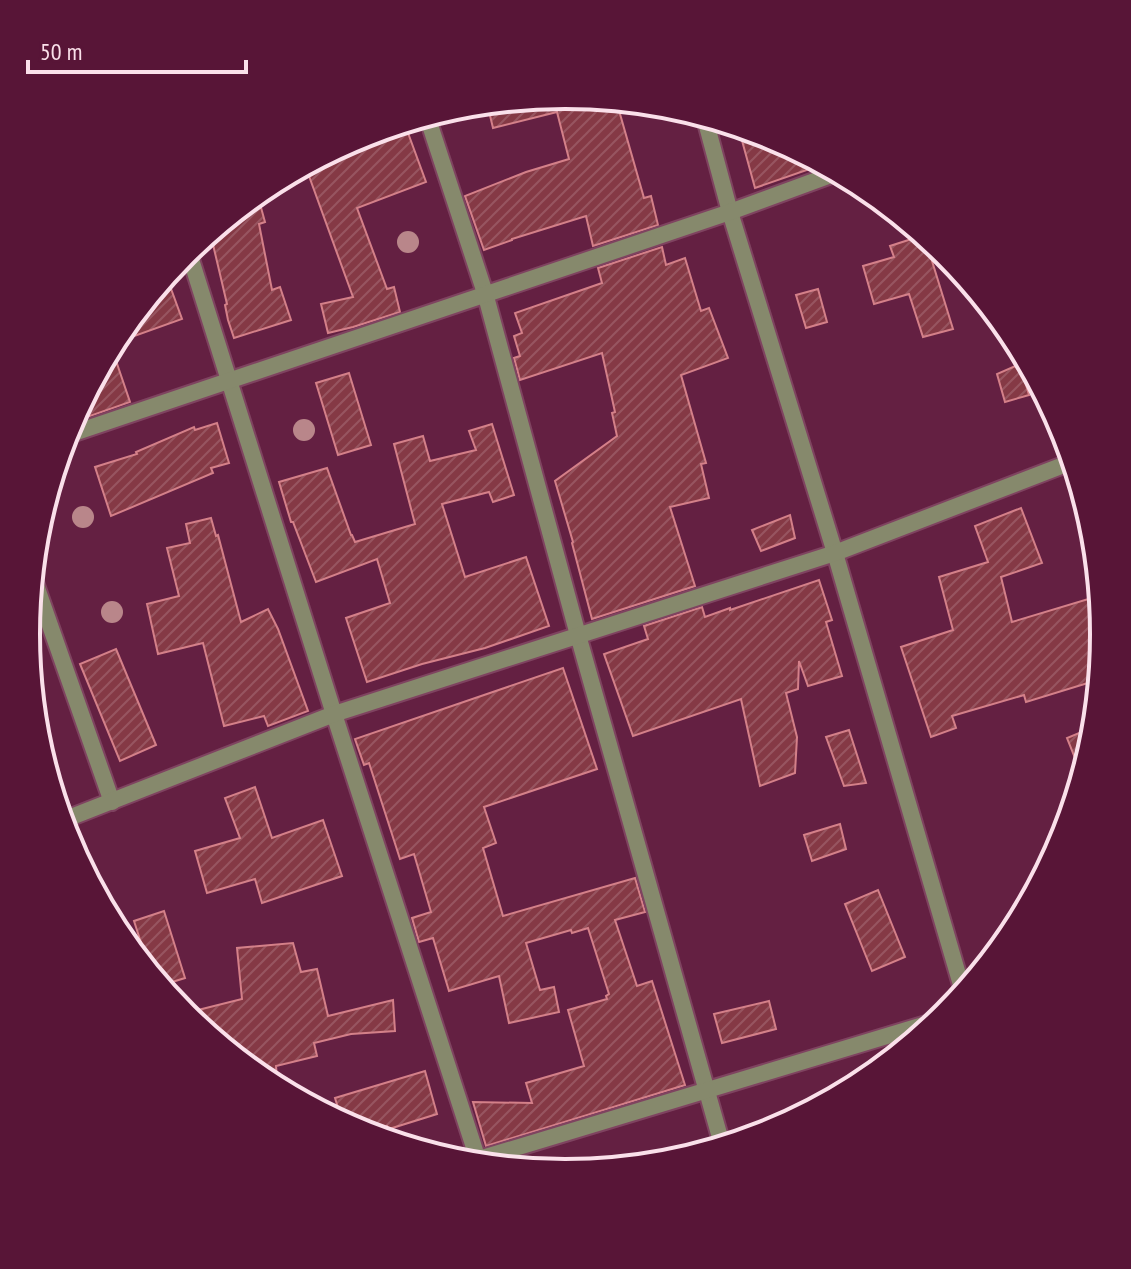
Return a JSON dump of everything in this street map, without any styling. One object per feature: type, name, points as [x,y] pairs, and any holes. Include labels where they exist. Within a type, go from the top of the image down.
[{"type":"street","points":[[430,127],[485,293],[720,1137]]},
{"type":"street","points":[[708,129],[960,982]]},
{"type":"street","points":[[81,430],[825,177]]},
{"type":"street","points":[[193,264],[472,1152]]},
{"type":"street","points":[[73,817],[334,714],[835,553],[1063,466]]},
{"type":"street","points":[[41,600],[112,802]]},
{"type":"street","points":[[498,1156],[914,1028]]},
{"type":"building","points":[[566,109],[619,112],[644,198],[651,196],[658,225],[593,246],[586,216],[484,250],[465,196],[569,159],[557,112],[493,128],[490,114],[497,113]]},
{"type":"building","points":[[408,133],[426,182],[357,208],[387,289],[394,287],[400,312],[328,333],[321,304],[353,297],[309,176],[364,149]]},
{"type":"building","points":[[742,140],[809,169],[755,188]]},
{"type":"building","points":[[261,207],[265,222],[259,224],[272,290],[280,287],[291,320],[234,338],[213,245]]},
{"type":"building","points":[[912,239],[931,257],[953,329],[923,337],[909,294],[874,304],[863,266],[894,257],[890,246]]},
{"type":"building","points":[[662,247],[666,265],[685,258],[701,311],[709,308],[728,358],[681,375],[706,463],[701,464],[709,498],[670,507],[695,586],[592,619],[555,481],[617,436],[602,353],[520,380],[514,358],[520,356],[514,336],[522,333],[515,313],[602,283],[598,268]]},
{"type":"building","points":[[171,287],[182,319],[134,336]]},
{"type":"building","points":[[818,289],[827,322],[806,328],[796,295]]},
{"type":"building","points":[[116,362],[130,402],[87,417]]},
{"type":"building","points":[[1017,365],[1029,395],[1005,402],[997,374]]},
{"type":"building","points":[[349,373],[371,445],[338,455],[316,383]]},
{"type":"building","points":[[217,423],[229,463],[211,468],[213,473],[111,516],[95,467],[137,454],[194,427],[195,430]]},
{"type":"building","points":[[492,424],[514,495],[493,502],[489,492],[442,504],[465,577],[526,557],[549,626],[367,682],[346,618],[390,603],[377,559],[316,582],[291,522],[279,482],[327,468],[355,542],[415,524],[394,444],[423,436],[430,461],[476,450],[469,431]]},
{"type":"building","points":[[1021,508],[1042,563],[1001,577],[1012,622],[1090,599],[1089,683],[1026,702],[1024,695],[952,716],[956,728],[931,737],[901,647],[953,630],[939,577],[988,562],[975,526]]},
{"type":"building","points":[[790,515],[795,538],[761,551],[752,530]]},
{"type":"building","points":[[211,518],[241,622],[268,609],[308,711],[268,726],[264,716],[224,726],[203,643],[158,654],[147,604],[179,596],[167,548],[190,543],[186,524]]},
{"type":"building","points":[[819,580],[832,620],[826,622],[842,676],[808,686],[799,661],[798,689],[786,693],[797,737],[795,773],[760,786],[741,699],[633,736],[604,654],[648,639],[644,626],[702,607],[705,617]]},
{"type":"building","points":[[116,649],[156,745],[120,761],[80,664]]},
{"type":"building","points":[[563,668],[597,769],[484,807],[496,843],[483,848],[503,916],[635,878],[645,912],[615,920],[637,986],[652,981],[685,1085],[486,1146],[473,1102],[532,1103],[526,1083],[584,1066],[568,1010],[607,999],[609,994],[588,928],[526,943],[540,990],[554,987],[559,1012],[509,1023],[499,976],[449,991],[433,938],[419,942],[412,918],[431,912],[414,854],[400,859],[369,763],[364,765],[355,739]]},
{"type":"building","points":[[849,730],[866,783],[844,786],[826,737]]},
{"type":"building","points":[[1082,732],[1076,760],[1067,738]]},
{"type":"building","points":[[255,787],[272,838],[323,820],[342,876],[262,903],[255,879],[207,893],[195,851],[240,838],[225,798]]},
{"type":"building","points":[[840,824],[846,849],[812,861],[804,835]]},
{"type":"building","points":[[878,890],[905,957],[872,971],[845,904]]},
{"type":"building","points":[[164,911],[185,978],[170,981],[141,943],[134,921]]},
{"type":"building","points":[[293,943],[301,972],[317,969],[328,1016],[393,1000],[395,1031],[351,1034],[314,1043],[317,1056],[276,1066],[277,1073],[219,1030],[198,1010],[242,999],[237,948]]},
{"type":"building","points":[[769,1001],[776,1029],[722,1043],[714,1014]]},
{"type":"building","points":[[425,1071],[437,1114],[389,1129],[338,1108],[335,1098]]}]
